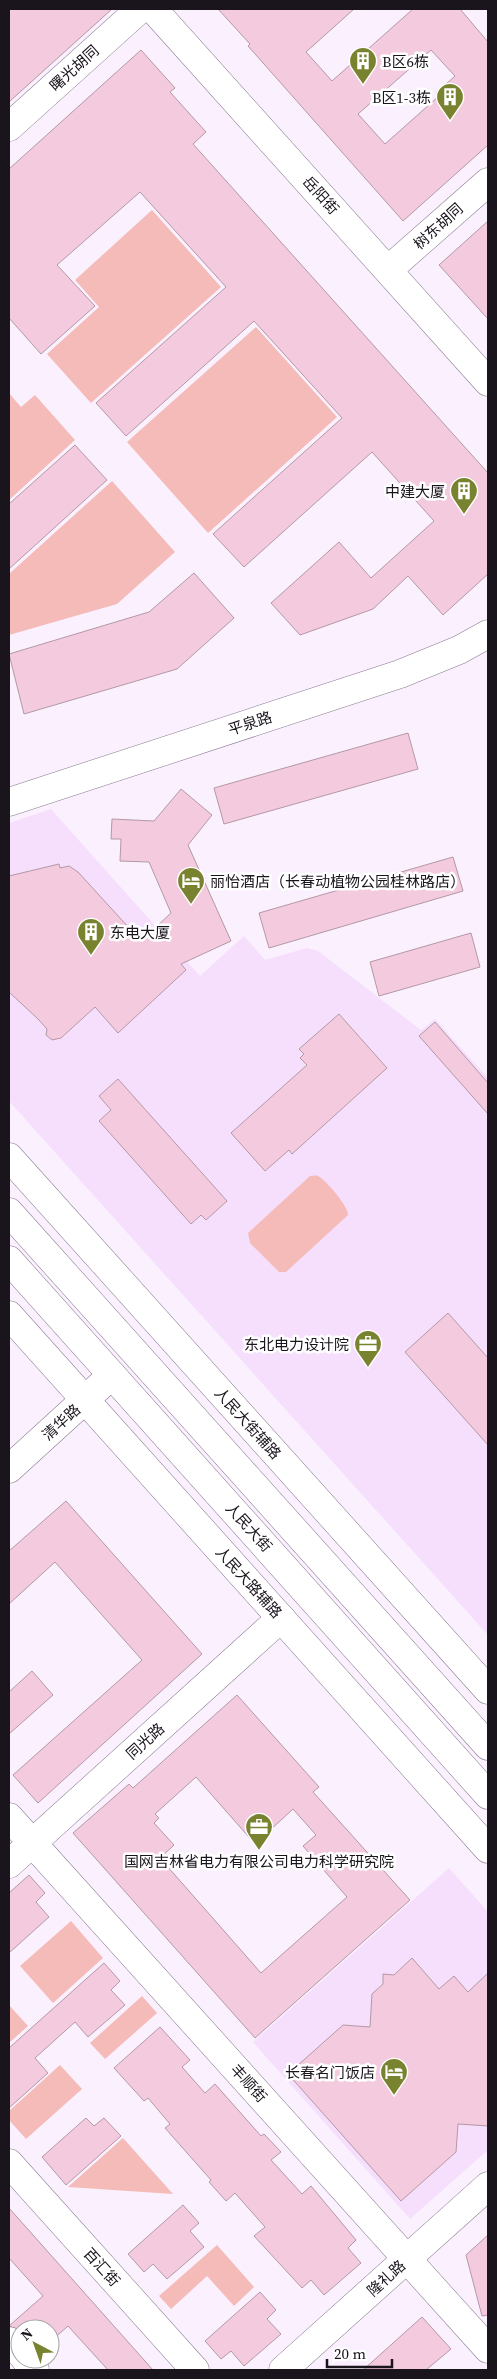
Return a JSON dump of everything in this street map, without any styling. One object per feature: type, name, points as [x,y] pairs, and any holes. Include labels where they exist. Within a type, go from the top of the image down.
[{"type":"street","name":"曙光胡同","points":[[9,127],[140,9]]},
{"type":"street","name":"岳阳街","points":[[153,9],[488,382]]},
{"type":"street","name":"树东胡同","points":[[388,270],[488,182]]},
{"type":"street","name":"平泉路","points":[[9,802],[400,674],[458,650],[488,634]]},
{"type":"street","name":"人民大街辅路","points":[[9,1157],[488,1690]]},
{"type":"street","points":[[9,1212],[488,1746]]},
{"type":"street","name":"人民大街","points":[[9,1260],[488,1794]]},
{"type":"street","name":"人民大路辅路","points":[[9,1315],[488,1849]]},
{"type":"street","name":"清华路","points":[[9,1469],[112,1375]]},
{"type":"street","name":"同光路","points":[[9,1864],[281,1618]]},
{"type":"street","name":"丰顺街","points":[[9,1818],[488,2349]]},
{"type":"street","name":"百汇街","points":[[9,2163],[195,2370]]},
{"type":"street","name":"隆礼路","points":[[283,2370],[488,2186]]},
{"type":"shaded area","points":[[152,210],[221,287],[91,403],[47,354],[99,307],[75,280]]},
{"type":"shaded area","points":[[256,327],[337,417],[208,533],[127,442]]},
{"type":"shaded area","points":[[9,393],[21,407],[35,395],[75,440],[9,500]]},
{"type":"shaded area","points":[[112,481],[175,552],[117,604],[9,635],[9,574]]},
{"type":"shaded area","name":"东北电力设计院","points":[[51,809],[200,976],[244,936],[265,960],[307,948],[318,951],[421,1030],[435,1019],[488,1078],[488,1635],[9,1101],[9,823]]},
{"type":"shaded area","points":[[310,1176],[318,1176],[326,1183],[341,1200],[348,1215],[286,1272],[279,1272],[250,1243],[248,1233]]},
{"type":"shaded area","name":"长春名门饭店","points":[[449,1868],[488,1912],[488,2150],[410,2219],[253,2042]]},
{"type":"shaded area","points":[[71,1921],[103,1958],[53,2003],[20,1966]]},
{"type":"shaded area","points":[[142,1996],[157,2013],[105,2059],[90,2043]]},
{"type":"shaded area","points":[[9,2005],[28,2026],[9,2043]]},
{"type":"shaded area","points":[[60,2065],[82,2089],[26,2139],[9,2120],[9,2111]]},
{"type":"shaded area","points":[[123,2138],[173,2194],[68,2187]]},
{"type":"shaded area","points":[[217,2245],[254,2287],[234,2306],[207,2276],[171,2309],[159,2296]]},
{"type":"building","points":[[9,9],[112,9],[9,102]]},
{"type":"building","points":[[218,9],[354,9],[306,52],[332,81],[413,9],[460,9],[488,42],[488,145],[403,221],[248,46],[250,44]],"holes":[[[431,50],[455,76],[436,93],[439,96],[385,144],[358,114]]]},
{"type":"building","points":[[141,50],[175,88],[170,92],[206,132],[193,144],[488,473],[488,574],[443,615],[408,576],[373,609],[300,635],[271,603],[339,542],[371,578],[434,521],[372,452],[244,567],[213,534],[342,418],[254,321],[126,436],[96,403],[226,287],[140,192],[57,265],[95,306],[41,354],[9,318],[9,169]]},
{"type":"building","points":[[488,221],[488,319],[439,265]]},
{"type":"building","points":[[75,445],[107,480],[9,569],[9,504]]},
{"type":"building","points":[[194,573],[234,618],[177,669],[24,714],[9,654],[149,612]]},
{"type":"building","points":[[408,733],[418,769],[224,824],[214,788]]},
{"type":"building","name":"东电大厦","points":[[181,789],[212,815],[188,845],[231,941],[181,964],[186,970],[118,1033],[95,1007],[61,1038],[52,1040],[46,1035],[47,1029],[9,992],[9,876],[59,864],[60,868],[69,866],[78,872],[141,941],[171,913],[149,862],[120,861],[121,839],[111,839],[112,819],[154,821]]},
{"type":"building","points":[[453,857],[463,891],[269,948],[259,913]]},
{"type":"building","points":[[471,933],[480,967],[379,996],[370,962]]},
{"type":"building","points":[[339,1014],[387,1068],[292,1154],[289,1150],[265,1171],[231,1133],[307,1065],[300,1058],[304,1054],[299,1049]]},
{"type":"building","points":[[435,1022],[488,1083],[488,1114],[419,1036]]},
{"type":"building","points":[[118,1079],[227,1201],[206,1220],[201,1215],[191,1224],[99,1121],[111,1110],[99,1096]]},
{"type":"building","points":[[448,1313],[488,1358],[488,1445],[405,1352]]},
{"type":"building","points":[[66,1501],[202,1654],[38,1803],[13,1775],[142,1660],[55,1562],[9,1604],[9,1551]]},
{"type":"building","points":[[32,1671],[53,1695],[9,1734],[9,1692]]},
{"type":"building","points":[[237,1695],[319,1787],[313,1792],[410,1900],[255,2038],[73,1833],[129,1784],[133,1788]],"holes":[[[196,1777],[255,1844],[293,1809],[316,1835],[303,1846],[347,1897],[261,1973],[160,1858],[174,1845],[154,1823],[159,1818],[155,1814]]]},
{"type":"building","points":[[29,1875],[45,1893],[36,1902],[49,1917],[9,1953],[9,1893]]},
{"type":"building","points":[[412,1958],[439,1989],[454,1976],[468,1992],[488,1973],[488,2126],[458,2124],[456,2152],[401,2201],[288,2074],[343,2025],[370,2027],[372,1994],[383,1984],[383,1974],[394,1975]]},
{"type":"building","points":[[104,1963],[120,1981],[111,1990],[125,2005],[88,2037],[75,2022],[35,2058],[48,2073],[9,2108],[9,2048]]},
{"type":"building","points":[[160,2027],[190,2060],[182,2067],[205,2093],[215,2084],[261,2136],[264,2134],[281,2152],[271,2160],[302,2194],[311,2186],[356,2240],[348,2248],[361,2263],[324,2295],[311,2280],[302,2288],[254,2236],[265,2227],[235,2193],[226,2201],[209,2182],[211,2180],[165,2128],[170,2124],[148,2098],[144,2101],[114,2068]]},
{"type":"building","points":[[86,2118],[94,2126],[104,2118],[121,2136],[66,2185],[42,2157]]},
{"type":"building","points":[[183,2205],[199,2223],[190,2231],[204,2247],[167,2279],[153,2264],[144,2272],[128,2254]]},
{"type":"building","points":[[9,2208],[153,2370],[108,2370],[68,2326],[60,2333],[60,2319],[17,2319],[43,2296],[9,2258]]},
{"type":"building","points":[[488,2235],[488,2315],[482,2316],[466,2255]]},
{"type":"building","points":[[260,2292],[276,2310],[267,2319],[281,2334],[244,2366],[231,2351],[221,2359],[205,2341]]},
{"type":"building","points":[[422,2317],[451,2349],[426,2370],[363,2370]]},
{"type":"place","name":"B区6栋","points":[[363,85]]},
{"type":"place","name":"B区1-3栋","points":[[450,121]]},
{"type":"place","name":"中建大厦","points":[[464,515]]},
{"type":"place","name":"丽怡酒店（长春动植物公园桂林路店）","points":[[191,905]]},
{"type":"place","name":"东电大厦","points":[[91,956]]},
{"type":"place","name":"东北电力设计院","points":[[368,1368]]},
{"type":"place","name":"国网吉林省电力有限公司电力科学研究院","points":[[259,1851]]},
{"type":"place","name":"长春名门饭店","points":[[394,2096]]}]
